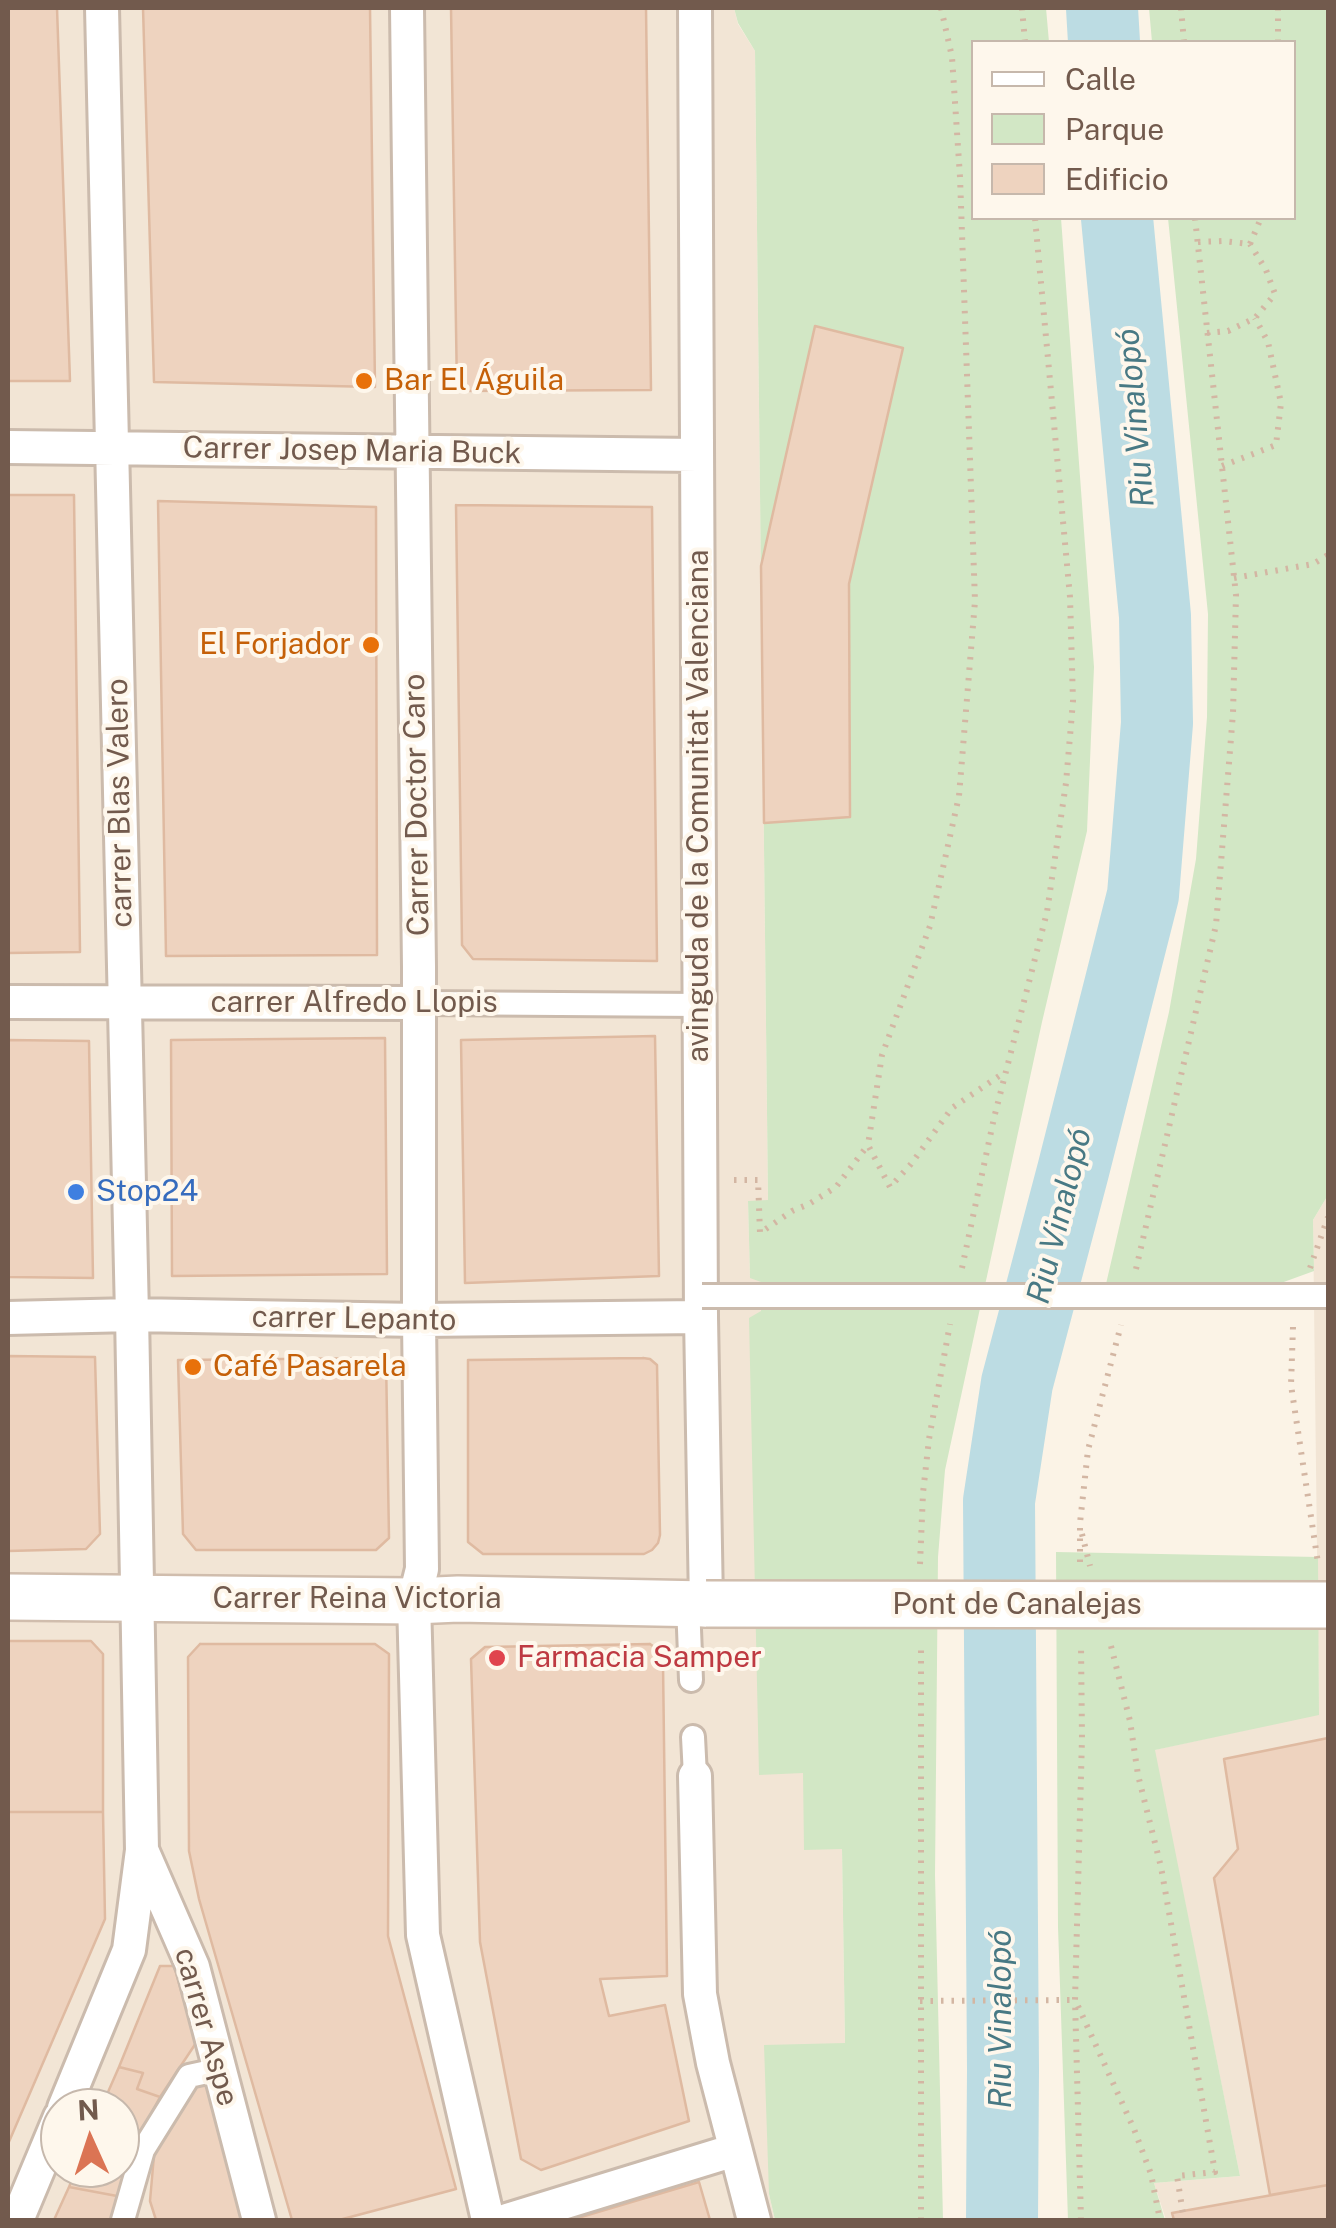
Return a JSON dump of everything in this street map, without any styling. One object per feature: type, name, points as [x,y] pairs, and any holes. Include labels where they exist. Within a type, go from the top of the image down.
[{"type":"main road","name":"Pont de Canalejas","points":[[697,1604],[1323,1590]]},
{"type":"main road","name":"Carrer Reina Victoria","points":[[8,1597],[697,1604]]},
{"type":"street","name":"carrer Blas Valero","points":[[102,8],[137,1598]]},
{"type":"street","name":"Carrer Doctor Caro","points":[[407,8],[422,1569],[414,1601],[423,1935],[488,2220]]},
{"type":"street","name":"avinguda de la Comunitat Valenciana","points":[[695,8],[702,1307],[697,1604]]},
{"type":"street","name":"Carrer Josep Maria Buck","points":[[8,447],[697,455]]},
{"type":"street","name":"carrer Alfredo Llopis","points":[[8,1002],[701,1005]]},
{"type":"street","points":[[702,1307],[1328,1296]]},
{"type":"street","name":"carrer Lepanto","points":[[8,1318],[132,1315],[419,1320],[702,1307]]},
{"type":"street","name":"carrer Aspe","points":[[137,1598],[142,1850],[194,1968],[259,2220]]},
{"type":"street","points":[[691,1680],[697,1604]]},
{"type":"street","points":[[693,1738],[700,1994],[754,2220]]},
{"type":"street","points":[[72,2088],[130,1950],[142,1850]]},
{"type":"street","points":[[123,2220],[143,2150],[188,2076],[221,2068]]},
{"type":"street","points":[[507,2220],[735,2150]]},
{"type":"street","points":[[17,2220],[40,2165]]},
{"type":"path","points":[[758,1180],[760,1233],[836,1186],[868,1145],[882,1055],[930,926],[959,796],[974,601],[960,177],[952,57],[942,8]]},
{"type":"path","points":[[1022,8],[1024,40]]},
{"type":"path","points":[[1181,8],[1184,40]]},
{"type":"path","points":[[1278,8],[1278,40]]},
{"type":"path","points":[[961,1274],[1047,912],[1066,783],[1073,701],[1070,597],[1036,220]]},
{"type":"path","points":[[1195,220],[1234,578],[1313,564],[1328,555]]},
{"type":"path","points":[[1250,244],[1259,220]]},
{"type":"path","points":[[1198,242],[1250,244]]},
{"type":"path","points":[[1207,332],[1228,331],[1255,318],[1274,294],[1266,270],[1250,244]]},
{"type":"path","points":[[1222,466],[1276,445],[1281,402],[1268,342],[1255,318]]},
{"type":"path","points":[[868,1145],[890,1187],[952,1108],[1006,1072]]},
{"type":"path","points":[[1305,1282],[1328,1217]]},
{"type":"path","points":[[920,1567],[922,1493],[953,1313]]},
{"type":"path","points":[[1293,1314],[1291,1385],[1323,1590]]},
{"type":"path","points":[[1080,1524],[1093,1577]]},
{"type":"path","points":[[1107,1631],[1161,1868],[1216,2172],[1177,2176],[1184,2220]]},
{"type":"path","points":[[921,1645],[921,2220]]},
{"type":"path","points":[[920,2001],[1075,2000]]},
{"type":"path","points":[[1075,2000],[1081,2220]]},
{"type":"path","points":[[1075,2000],[1134,2128],[1151,2174],[1160,2220]]},
{"type":"shaded area","points":[[8,8],[734,8],[738,24],[755,51],[768,1201],[748,1202],[750,1277],[761,1281],[759,1774],[803,1772],[842,1848],[845,2044],[769,2194],[775,2220],[8,2220]]},
{"type":"shaded area","points":[[1328,1195],[1328,2220],[1166,2220],[1154,2183],[1240,2176],[1154,1750],[1319,1714],[1313,1220]]},
{"type":"green space","points":[[734,8],[1046,8],[1049,40],[971,40],[971,220],[1061,220],[1094,667],[1087,831],[945,1470],[938,1557],[935,1875],[943,2220],[775,2220],[769,2194],[764,2045],[845,2043],[842,1849],[804,1850],[803,1773],[759,1775],[749,1318],[761,1311],[761,1282],[750,1278],[748,1201],[768,1200],[755,51]]},
{"type":"green space","points":[[1149,8],[1328,8],[1328,1195],[1313,1220],[1314,1271],[1270,1287],[1106,1284],[1169,1012],[1196,859],[1207,717],[1208,614],[1168,220],[1296,220],[1296,40],[1152,40]]},
{"type":"green space","points":[[1056,1552],[1318,1557],[1319,1715],[1155,1750],[1240,2176],[1154,2183],[1165,2220],[1068,2220],[1058,1927]]},
{"type":"building","points":[[8,8],[57,8],[70,381],[8,381]]},
{"type":"building","points":[[143,8],[370,8],[375,387],[154,382]]},
{"type":"building","points":[[451,8],[646,8],[651,390],[457,391]]},
{"type":"building","points":[[815,326],[903,348],[849,584],[850,817],[764,823],[761,566]]},
{"type":"building","points":[[8,495],[74,495],[80,952],[8,953]]},
{"type":"building","points":[[158,501],[376,507],[377,955],[166,956]]},
{"type":"building","points":[[456,505],[652,507],[657,961],[473,959],[462,945]]},
{"type":"building","points":[[655,1036],[659,1276],[465,1283],[461,1040]]},
{"type":"building","points":[[385,1038],[387,1274],[172,1276],[171,1040]]},
{"type":"building","points":[[8,1040],[89,1041],[93,1278],[8,1277]]},
{"type":"building","points":[[8,1356],[95,1357],[100,1534],[86,1549],[8,1551]]},
{"type":"building","points":[[386,1358],[389,1538],[376,1550],[196,1550],[183,1534],[178,1360]]},
{"type":"building","points":[[643,1358],[657,1365],[660,1535],[652,1550],[644,1554],[483,1554],[468,1542],[468,1360]]},
{"type":"building","points":[[8,1641],[91,1641],[103,1654],[103,1812],[8,1812]]},
{"type":"building","points":[[200,1644],[375,1644],[389,1654],[388,1936],[456,2189],[339,2220],[292,2220],[199,1899],[189,1851],[188,1657]]},
{"type":"building","points":[[650,1644],[660,1651],[663,1663],[667,1976],[600,1979],[609,2016],[665,2005],[689,2121],[541,2170],[521,2159],[480,1942],[471,1659],[485,1647]]},
{"type":"building","points":[[1328,1738],[1328,2185],[1270,2195],[1214,1878],[1238,1849],[1224,1759]]},
{"type":"building","points":[[8,1812],[103,1812],[105,1919],[8,2144]]},
{"type":"building","points":[[160,1966],[174,1966],[196,2043],[160,2097],[137,2088],[143,2073],[119,2067]]},
{"type":"building","points":[[119,2067],[143,2073],[137,2088],[110,2088]]},
{"type":"building","points":[[208,2080],[248,2220],[156,2220],[150,2201],[156,2132],[186,2086]]},
{"type":"building","points":[[140,2090],[160,2097],[140,2130]]},
{"type":"building","points":[[699,2182],[710,2220],[571,2220]]},
{"type":"building","points":[[1328,2185],[1328,2220],[1174,2220],[1172,2213]]},
{"type":"building","points":[[69,2188],[117,2196],[111,2220],[54,2220]]},
{"type":"building","points":[[74,2188],[120,2188],[117,2196]]},
{"type":"waterway","name":"Riu Vinalopó","points":[[1102,8],[1104,40]]},
{"type":"waterway","name":"Riu Vinalopó","points":[[1002,2220],[999,1501],[1017,1383],[1143,895],[1157,723],[1155,616],[1117,220]]},
{"type":"place","name":"Bar El Águila","points":[[364,381]]},
{"type":"place","name":"El Forjador","points":[[371,645]]},
{"type":"place","name":"Stop24","points":[[76,1192]]},
{"type":"place","name":"Café Pasarela","points":[[193,1367]]},
{"type":"place","name":"Farmacia Samper","points":[[497,1658]]}]
